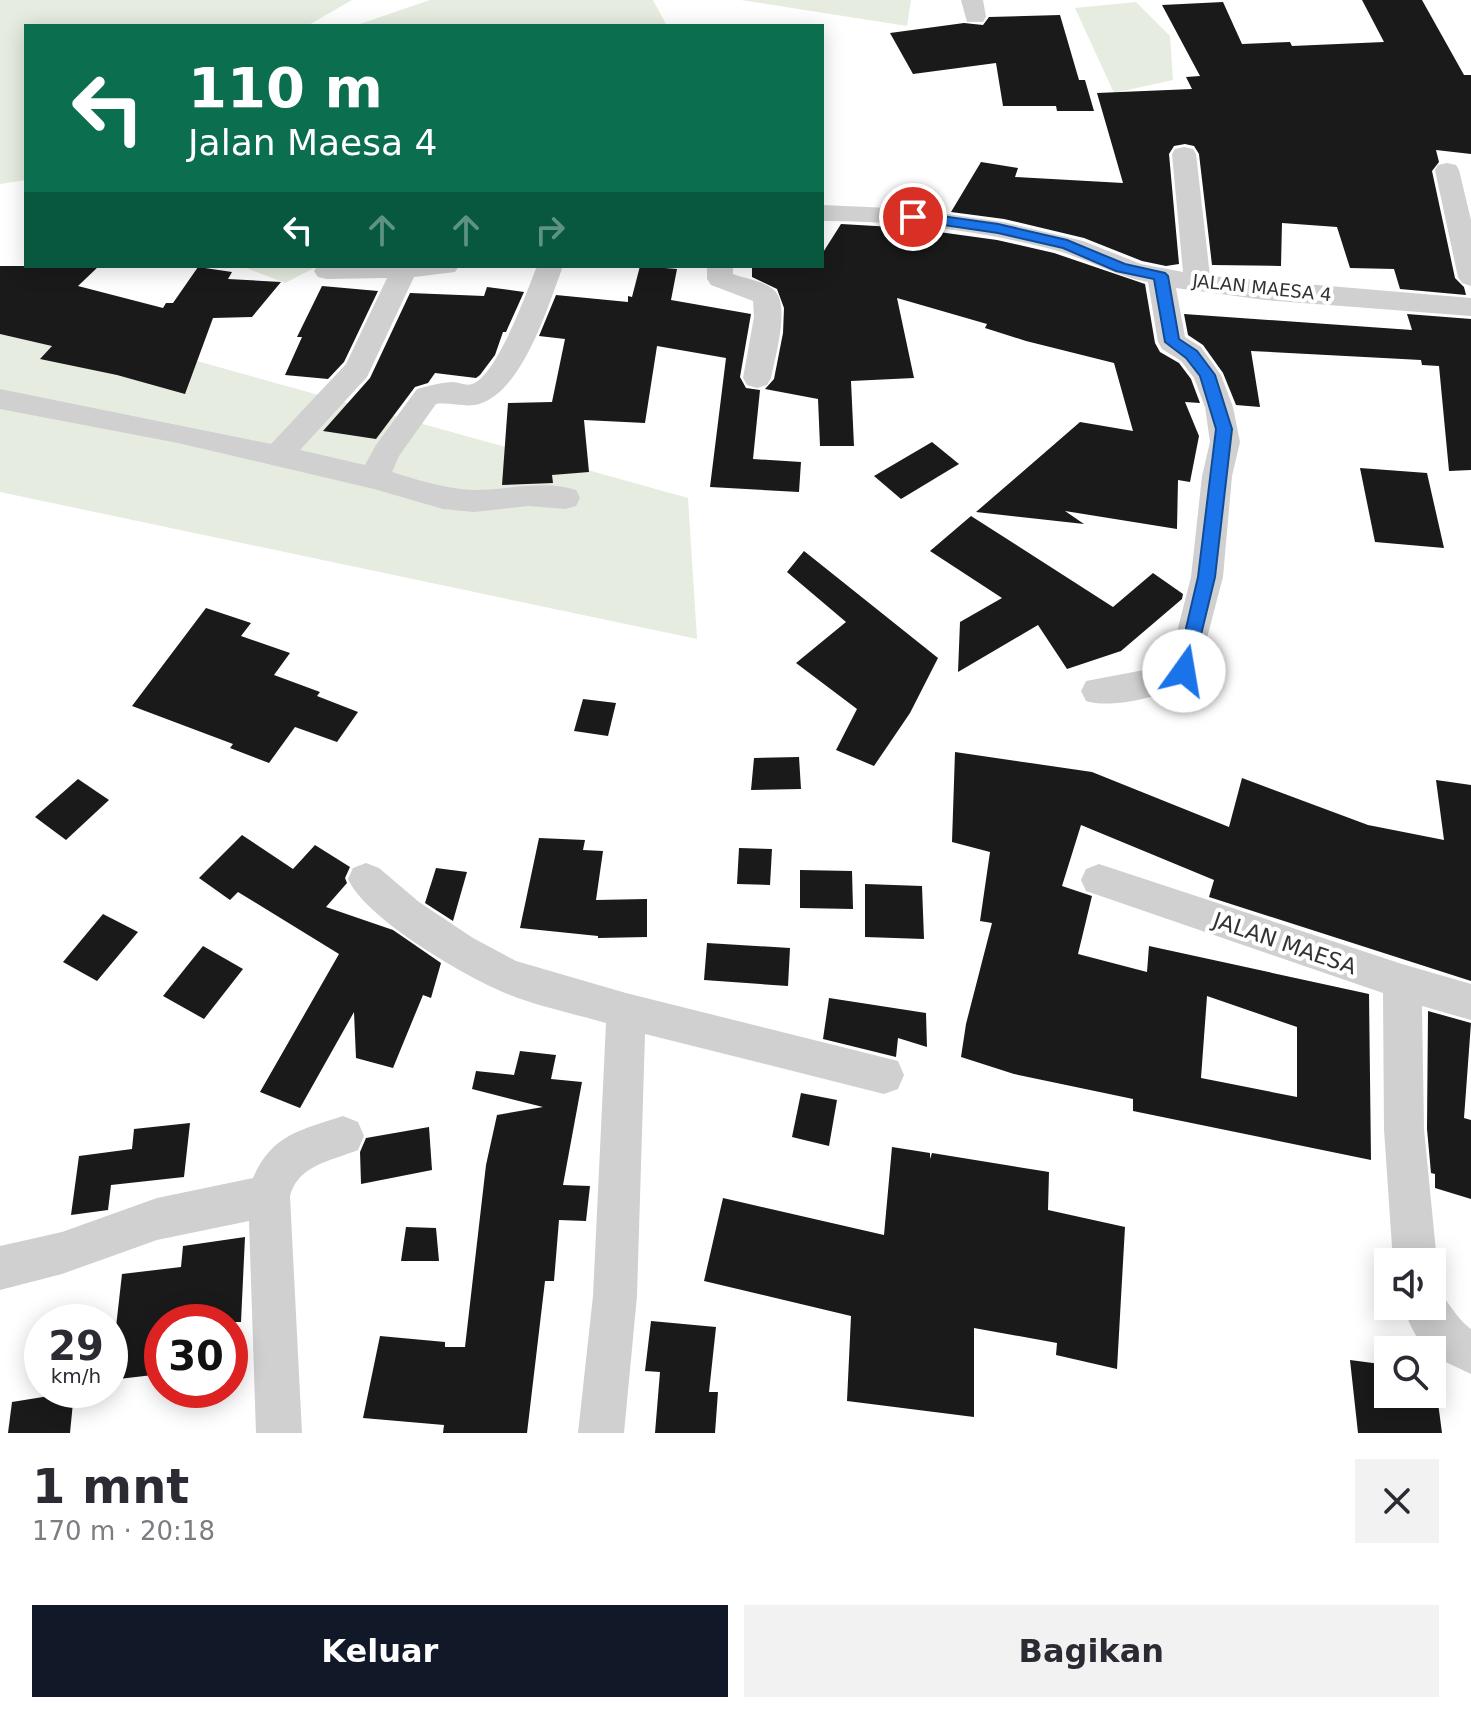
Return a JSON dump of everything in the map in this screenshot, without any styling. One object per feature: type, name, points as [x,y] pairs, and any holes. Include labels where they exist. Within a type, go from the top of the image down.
[{"type":"street","points":[[1184,154],[1197,281]]},
{"type":"street","points":[[1447,170],[1471,277]]},
{"type":"street","name":"JALAN MAESA 4","points":[[824,213],[866,212],[998,228],[1067,245],[1121,268],[1160,276],[1471,307]]},
{"type":"street","points":[[327,271],[418,268]]},
{"type":"street","points":[[374,478],[394,441],[427,396],[453,392],[473,396],[490,387],[530,318],[549,268]]},
{"type":"street","points":[[720,268],[720,279],[758,292],[766,298],[768,317],[757,378]]},
{"type":"street","points":[[278,455],[357,370],[404,269]]},
{"type":"street","points":[[1098,691],[1166,680],[1184,671],[1207,577],[1224,429],[1207,375],[1191,354],[1172,342],[1160,276]]},
{"type":"street","points":[[0,399],[278,455],[459,500],[529,495],[565,498]]},
{"type":"street","points":[[366,879],[406,914],[460,950],[508,976],[626,1011],[884,1075]]},
{"type":"street","name":"JALAN MAESA","points":[[1099,880],[1402,982],[1471,1002]]},
{"type":"street","points":[[1402,982],[1404,1129],[1414,1248]]},
{"type":"street","points":[[601,1433],[615,1296],[626,1011]]},
{"type":"street","points":[[279,1433],[269,1196],[273,1175],[288,1157],[343,1136]]},
{"type":"street","points":[[0,1268],[62,1253],[157,1219],[269,1196]]},
{"type":"street","points":[[1429,1320],[1432,1327],[1454,1346],[1471,1352]]},
{"type":"shaded area","points":[[0,0],[352,0],[310,24],[24,24],[24,180],[0,184]]},
{"type":"shaded area","points":[[430,0],[653,0],[666,24],[360,24]]},
{"type":"shaded area","points":[[741,0],[911,0],[907,26]]},
{"type":"shaded area","points":[[1136,2],[1170,36],[1173,80],[1114,93],[1075,8]]},
{"type":"shaded area","points":[[246,268],[314,268],[285,283]]},
{"type":"shaded area","points":[[0,306],[688,498],[697,639],[0,492]]},
{"type":"building","points":[[1362,0],[1422,0],[1464,75],[1471,75],[1471,154],[1436,150],[1439,162],[1432,171],[1455,278],[1464,287],[1466,295],[1400,289],[1394,269],[1350,268],[1337,227],[1282,223],[1281,266],[1212,265],[1199,154],[1194,146],[1185,144],[1174,146],[1169,154],[1179,264],[1166,266],[1142,261],[1084,238],[1004,219],[951,212],[981,162],[1018,168],[1015,177],[1123,183],[1097,93],[1192,89],[1186,77],[1200,76],[1162,5],[1223,2],[1242,44],[1290,42],[1292,46],[1384,42]]},
{"type":"building","points":[[1060,15],[1079,80],[1085,80],[1094,111],[1057,111],[1056,106],[1003,106],[996,63],[913,74],[890,33],[964,23],[983,25],[989,17]]},
{"type":"building","points":[[841,224],[910,228],[997,240],[1054,253],[1145,284],[1155,343],[1160,352],[1179,363],[1191,379],[1200,403],[1185,402],[1199,436],[1190,482],[1178,480],[1177,529],[1065,511],[1084,524],[976,512],[1080,422],[1133,431],[1114,363],[1026,341],[985,328],[987,324],[897,298],[914,378],[851,381],[854,446],[820,446],[818,399],[765,389],[774,379],[783,333],[784,308],[777,289],[752,277],[752,268],[824,268],[824,251]]},
{"type":"building","points":[[0,266],[97,268],[78,286],[163,308],[166,303],[173,303],[197,268],[232,272],[228,279],[281,282],[252,317],[213,318],[185,394],[117,375],[40,359],[52,346],[0,334]]},
{"type":"building","points":[[639,268],[677,269],[671,300],[751,314],[740,377],[746,388],[760,390],[753,459],[801,462],[799,492],[710,487],[726,358],[657,346],[645,423],[584,420],[589,472],[552,475],[553,483],[502,485],[508,403],[552,402],[565,339],[539,336],[556,295],[628,302],[628,296],[632,297]]},
{"type":"building","points":[[322,286],[378,291],[344,362],[328,379],[285,375],[302,337],[297,337]]},
{"type":"building","points":[[487,287],[524,292],[495,355],[480,375],[476,378],[435,373],[428,383],[415,387],[376,439],[323,431],[370,378],[410,293],[484,296]]},
{"type":"building","points":[[1184,314],[1412,330],[1407,314],[1471,319],[1471,470],[1449,471],[1439,366],[1422,365],[1421,360],[1251,351],[1260,407],[1236,405],[1223,373],[1203,345],[1188,335]]},
{"type":"building","points":[[932,442],[959,464],[901,499],[874,476]]},
{"type":"building","points":[[1360,468],[1427,473],[1444,548],[1375,542]]},
{"type":"building","points":[[971,516],[1113,607],[1153,573],[1183,594],[1182,599],[1121,651],[1067,669],[1038,625],[958,672],[960,622],[1002,598],[930,551]]},
{"type":"building","points":[[804,551],[938,658],[910,713],[874,766],[836,750],[857,709],[796,663],[846,622],[787,572]]},
{"type":"building","points":[[206,608],[251,623],[241,636],[290,653],[274,675],[320,692],[317,696],[358,712],[337,742],[295,727],[269,763],[230,748],[233,744],[132,706]]},
{"type":"building","points":[[583,699],[616,703],[608,736],[574,731]]},
{"type":"building","points":[[955,752],[1092,772],[1229,827],[1242,778],[1368,825],[1444,840],[1436,780],[1471,785],[1471,981],[1209,897],[1214,880],[1081,825],[1062,886],[1092,896],[1078,954],[1147,972],[1149,946],[1369,994],[1371,1160],[1133,1111],[1133,1099],[1014,1074],[961,1057],[966,1024],[992,923],[980,921],[990,852],[952,842]],"holes":[[[1207,996],[1297,1027],[1297,1097],[1201,1078]]]},
{"type":"building","points":[[799,757],[801,789],[751,790],[754,758]]},
{"type":"building","points":[[78,779],[109,800],[66,840],[35,817]]},
{"type":"building","points":[[242,835],[293,869],[315,845],[350,867],[345,878],[347,883],[326,907],[393,930],[441,963],[431,998],[423,995],[393,1068],[356,1058],[354,1012],[300,1108],[260,1092],[339,954],[238,892],[230,900],[199,878]]},
{"type":"building","points":[[539,838],[585,840],[583,850],[603,851],[596,900],[647,899],[647,937],[598,938],[520,928]]},
{"type":"building","points":[[739,848],[772,849],[770,885],[737,884]]},
{"type":"building","points":[[436,868],[467,872],[453,921],[425,903]]},
{"type":"building","points":[[800,870],[852,871],[853,909],[800,908]]},
{"type":"building","points":[[865,884],[922,886],[924,939],[865,937]]},
{"type":"building","points":[[103,914],[138,932],[97,981],[63,962]]},
{"type":"building","points":[[707,943],[790,948],[788,986],[704,980]]},
{"type":"building","points":[[203,946],[243,969],[204,1019],[163,996]]},
{"type":"building","points":[[829,998],[926,1013],[927,1047],[898,1038],[896,1057],[823,1039]]},
{"type":"building","points":[[1428,1011],[1471,1023],[1464,1118],[1471,1120],[1471,1199],[1435,1188],[1435,1174],[1431,1173],[1427,1129]]},
{"type":"building","points":[[520,1051],[556,1055],[551,1079],[582,1082],[563,1185],[590,1186],[586,1221],[559,1220],[554,1281],[545,1281],[527,1433],[443,1433],[444,1425],[363,1418],[380,1336],[445,1342],[445,1347],[465,1347],[486,1165],[497,1115],[543,1107],[472,1089],[476,1071],[514,1075]]},
{"type":"building","points":[[801,1093],[837,1100],[829,1146],[792,1137]]},
{"type":"building","points":[[190,1123],[184,1177],[111,1185],[108,1210],[71,1215],[79,1156],[132,1149],[134,1129]]},
{"type":"building","points":[[429,1127],[432,1170],[361,1184],[360,1152],[366,1138]]},
{"type":"building","points":[[892,1147],[930,1153],[930,1159],[932,1153],[1049,1172],[1048,1210],[1125,1227],[1117,1369],[1056,1355],[1057,1343],[974,1328],[974,1417],[847,1401],[851,1316],[704,1281],[723,1198],[884,1235]]},
{"type":"building","points":[[406,1227],[436,1228],[439,1261],[401,1261]]},
{"type":"building","points":[[245,1237],[242,1304],[144,1304],[144,1376],[128,1378],[128,1304],[119,1304],[122,1274],[181,1267],[183,1246]]},
{"type":"building","points":[[651,1321],[716,1327],[709,1392],[718,1392],[715,1433],[655,1433],[660,1372],[645,1371]]},
{"type":"building","points":[[1350,1360],[1374,1363],[1374,1408],[1439,1408],[1442,1433],[1358,1433]]},
{"type":"building","points":[[24,1400],[24,1408],[72,1408],[70,1433],[8,1433],[12,1402]]},
{"type":"route","points":[[913,217],[998,228],[1067,245],[1121,268],[1160,276],[1172,342],[1191,354],[1207,375],[1214,391],[1225,442],[1217,476],[1207,577],[1184,671]]}]
